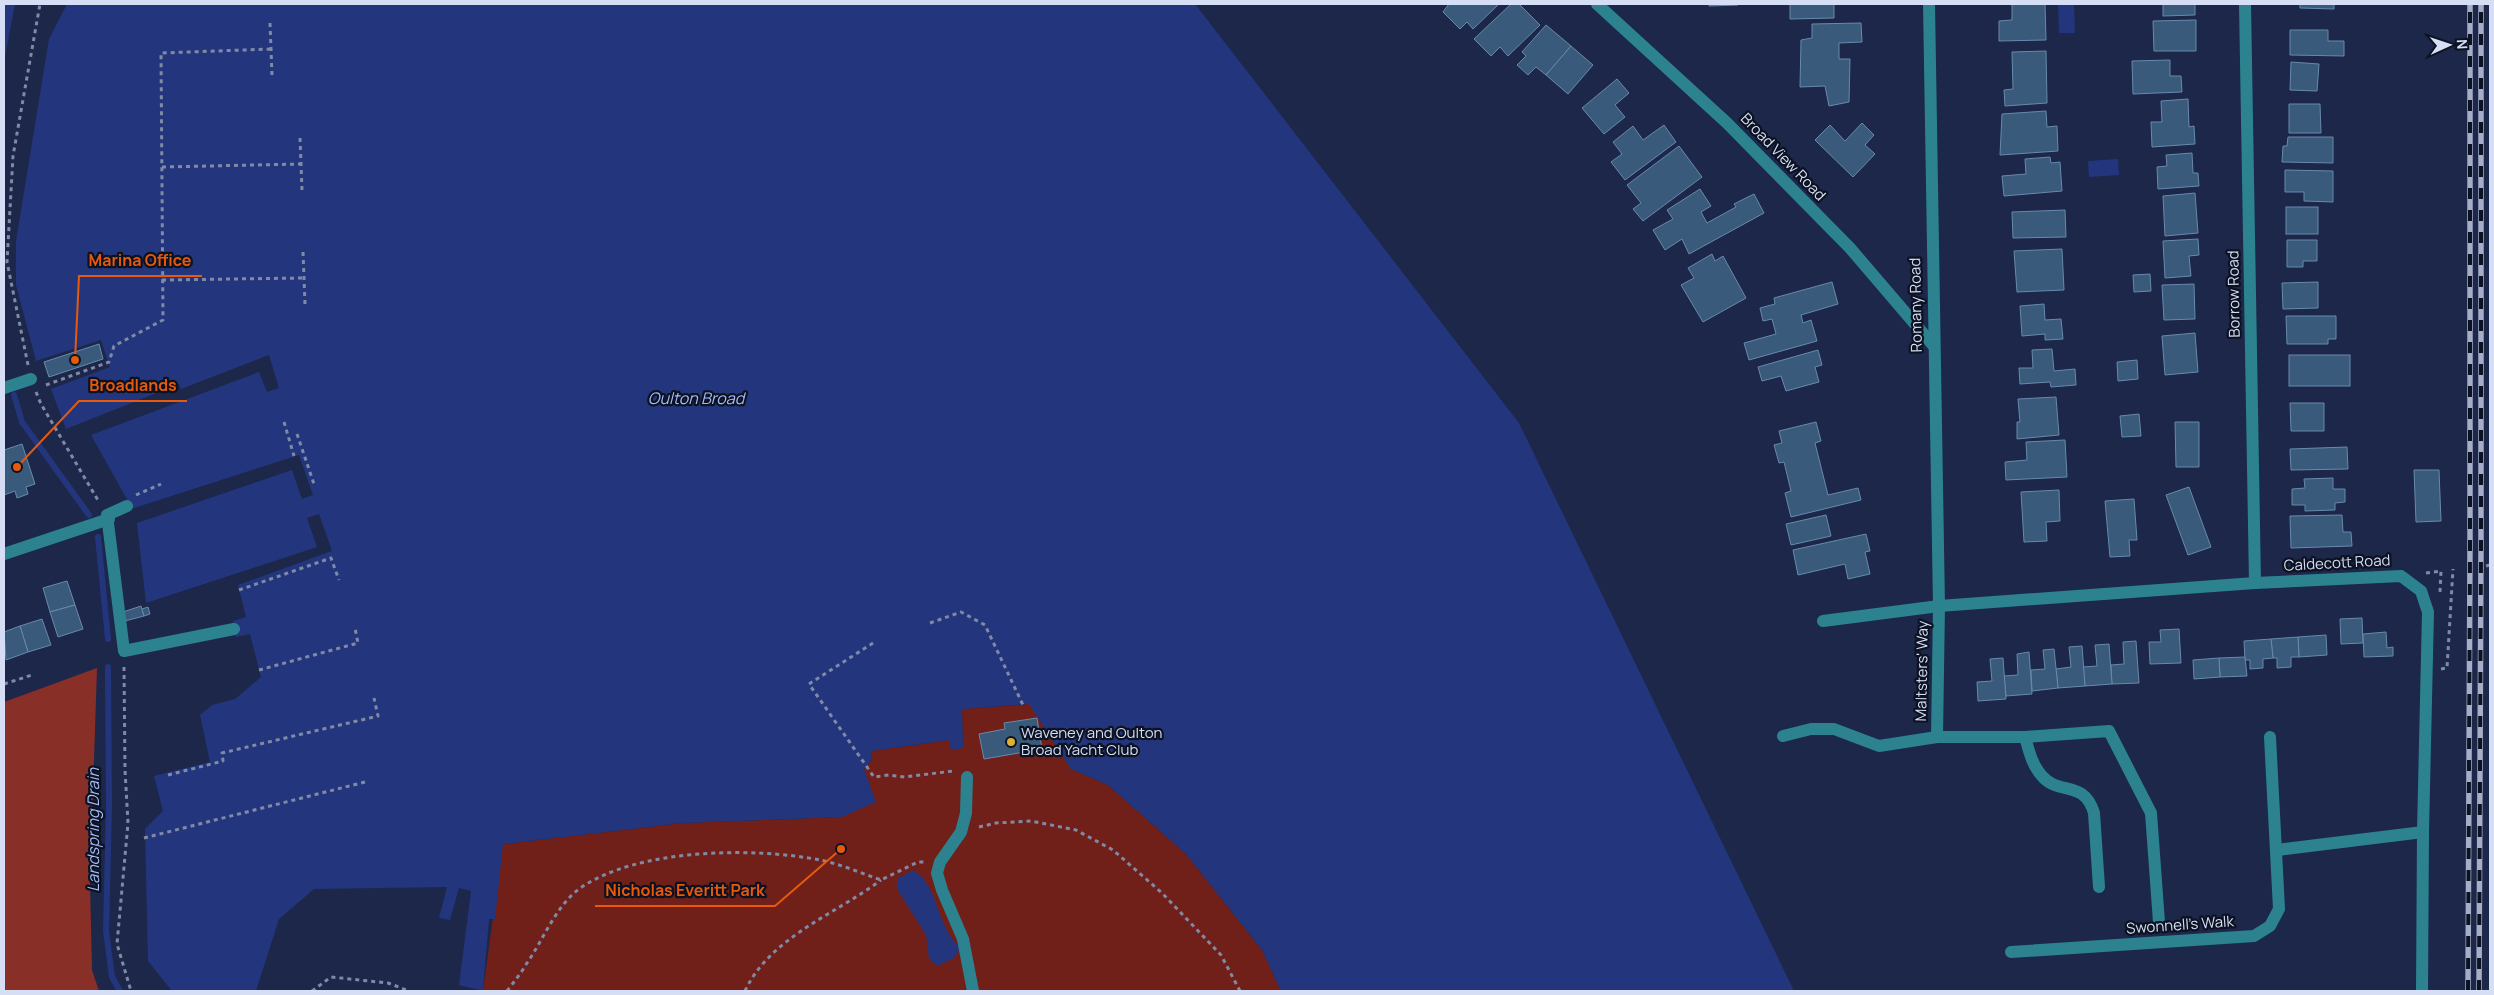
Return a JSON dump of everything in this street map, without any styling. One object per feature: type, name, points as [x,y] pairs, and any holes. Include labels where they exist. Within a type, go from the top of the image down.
[{"type":"street","name":"Broad View Road","points":[[1597,4],[1727,123],[1850,248],[1933,345]]},
{"type":"street","name":"Romany Road","points":[[1928,4],[1939,606]]},
{"type":"street","name":"Borrow Road","points":[[2245,4],[2256,583]]},
{"type":"street","points":[[4,388],[32,379]]},
{"type":"street","points":[[4,554],[34,543],[85,529],[127,506]]},
{"type":"street","points":[[108,517],[124,651],[234,629]]},
{"type":"street","name":"Caldecott Road","points":[[1824,621],[1939,606],[2256,583],[2401,576],[2421,591],[2428,612],[2423,832],[2422,991]]},
{"type":"street","name":"Maltsters' Way","points":[[1937,738],[1939,606]]},
{"type":"street","name":"Maltsters' Way","points":[[1783,736],[1811,729],[1834,729],[1879,746],[1937,738],[2026,736],[2109,731],[2151,813],[2159,922]]},
{"type":"street","points":[[2026,736],[2031,758],[2043,778],[2057,785],[2080,791],[2090,802],[2094,813],[2099,888]]},
{"type":"street","name":"Swonnell's Walk","points":[[2011,952],[2254,936],[2270,926],[2279,909],[2270,737]]},
{"type":"street","points":[[962,774],[966,813],[961,832],[940,862],[938,874],[942,890],[963,940],[973,991]]},
{"type":"street","points":[[2277,850],[2423,832]]},
{"type":"path","points":[[40,4],[13,156],[7,262],[32,379],[41,404],[108,517]]},
{"type":"path","points":[[270,23],[272,75]]},
{"type":"path","points":[[32,379],[109,362],[114,346],[163,320],[161,53],[271,49]]},
{"type":"path","points":[[300,138],[302,190]]},
{"type":"path","points":[[162,167],[301,164]]},
{"type":"path","points":[[303,252],[305,304]]},
{"type":"path","points":[[162,280],[304,278]]},
{"type":"path","points":[[284,422],[294,456]]},
{"type":"path","points":[[298,434],[303,460],[314,484]]},
{"type":"path","points":[[135,495],[161,484]]},
{"type":"path","points":[[239,590],[331,558],[339,580]]},
{"type":"path","points":[[2447,668],[2453,569]]},
{"type":"path","points":[[930,623],[961,612],[985,625],[1023,705]]},
{"type":"path","points":[[259,670],[358,643],[355,628]]},
{"type":"path","points":[[873,643],[809,684],[874,777],[962,774]]},
{"type":"path","points":[[124,651],[125,770],[128,823],[117,944],[131,991]]},
{"type":"path","points":[[4,684],[32,675]]},
{"type":"path","points":[[168,775],[224,760],[222,753],[378,716],[374,698]]},
{"type":"path","points":[[144,838],[365,782]]},
{"type":"path","points":[[961,832],[996,823],[1031,821],[1076,830],[1113,850],[1162,893],[1221,955],[1240,991]]},
{"type":"path","points":[[507,991],[527,963],[552,920],[579,890],[614,871],[687,854],[770,852],[822,860],[881,880]]},
{"type":"path","points":[[745,991],[750,979],[792,937],[858,898],[881,880],[918,862]]},
{"type":"path","points":[[312,991],[331,978],[388,983],[409,991]]},
{"type":"shaded area","points":[[97,668],[90,883],[92,970],[99,991],[4,991],[4,702]]},
{"type":"shaded area","points":[[1030,704],[1071,769],[1108,785],[1186,854],[1262,950],[1281,991],[483,991],[503,844],[682,823],[842,817],[864,769],[872,760],[871,751],[949,740],[963,747],[962,709]]},
{"type":"water","points":[[4,4],[15,4],[4,62]]},
{"type":"water","name":"Oulton Broad","points":[[67,4],[1195,4],[1519,423],[1794,991],[1281,991],[1262,950],[1186,854],[1108,785],[1071,769],[1029,704],[962,709],[963,748],[951,750],[949,740],[871,751],[872,760],[864,769],[876,802],[842,817],[682,823],[503,844],[495,919],[489,919],[483,991],[459,985],[471,891],[459,888],[450,920],[439,918],[447,887],[314,889],[279,919],[256,991],[172,991],[148,961],[145,829],[163,811],[154,776],[210,762],[200,715],[212,705],[235,699],[261,677],[250,634],[236,637],[233,621],[246,617],[238,585],[332,551],[319,514],[307,518],[317,547],[146,603],[137,523],[292,470],[302,499],[313,495],[299,455],[128,510],[128,501],[91,435],[259,372],[267,392],[279,388],[269,355],[181,389],[179,384],[66,429],[51,389],[110,367],[101,340],[36,361],[16,285],[16,241],[49,39]]},
{"type":"water","points":[[2058,4],[2074,4],[2075,33],[2059,33]]},
{"type":"water","points":[[2118,159],[2119,175],[2089,177],[2088,161]]},
{"type":"water","points":[[913,870],[925,881],[933,895],[946,929],[960,949],[954,958],[937,966],[929,959],[926,935],[897,889],[897,879]]},
{"type":"building","points":[[1449,4],[1499,4],[1473,29],[1467,22],[1460,29],[1443,12]]},
{"type":"building","points":[[1511,4],[1519,4],[1540,25],[1508,56],[1500,47],[1491,56],[1474,39]]},
{"type":"building","points":[[1709,4],[1738,4],[1738,5],[1709,6]]},
{"type":"building","points":[[1790,4],[1834,4],[1834,18],[1790,19]]},
{"type":"building","points":[[2012,4],[2045,4],[2046,40],[1999,41],[1999,21],[2012,20]]},
{"type":"building","points":[[2163,4],[2195,4],[2195,15],[2163,16]]},
{"type":"building","points":[[2300,4],[2334,4],[2334,9],[2300,8]]},
{"type":"building","points":[[2196,20],[2196,51],[2154,51],[2153,21]]},
{"type":"building","points":[[1861,23],[1862,42],[1839,43],[1839,59],[1850,59],[1849,102],[1829,106],[1825,86],[1800,87],[1801,40],[1812,38],[1812,24]]},
{"type":"building","points":[[1546,25],[1571,46],[1546,75],[1536,67],[1528,75],[1517,65],[1526,56],[1522,52]]},
{"type":"building","points":[[2290,30],[2328,30],[2328,41],[2344,41],[2344,56],[2290,55]]},
{"type":"building","points":[[1571,46],[1593,65],[1568,94],[1546,75]]},
{"type":"building","points":[[2046,51],[2047,103],[2005,106],[2004,90],[2013,89],[2012,52]]},
{"type":"building","points":[[2170,60],[2170,76],[2181,76],[2182,92],[2133,94],[2132,61]]},
{"type":"building","points":[[2291,62],[2319,64],[2317,91],[2290,90]]},
{"type":"building","points":[[1617,79],[1629,93],[1615,105],[1625,117],[1604,134],[1582,108]]},
{"type":"building","points":[[2188,99],[2189,127],[2194,126],[2195,144],[2152,147],[2151,122],[2162,122],[2161,101]]},
{"type":"building","points":[[2289,104],[2320,104],[2321,133],[2289,133]]},
{"type":"building","points":[[2046,111],[2047,127],[2057,126],[2058,151],[2000,155],[2002,114]]},
{"type":"building","points":[[1862,123],[1874,135],[1865,145],[1875,154],[1853,177],[1815,140],[1830,125],[1845,141]]},
{"type":"building","points":[[1664,125],[1676,142],[1625,180],[1611,162],[1622,154],[1613,142],[1633,126],[1643,140]]},
{"type":"building","points":[[2288,137],[2333,137],[2333,163],[2282,162],[2283,146],[2287,146]]},
{"type":"building","points":[[1679,146],[1702,177],[1643,221],[1633,209],[1641,203],[1627,185]]},
{"type":"building","points":[[2192,153],[2193,173],[2198,173],[2199,186],[2158,189],[2157,167],[2167,166],[2166,155]]},
{"type":"building","points":[[2050,157],[2051,163],[2060,162],[2062,191],[2004,196],[2002,176],[2026,174],[2025,159]]},
{"type":"building","points":[[2285,170],[2333,171],[2333,202],[2304,201],[2304,192],[2285,192]]},
{"type":"building","points":[[1700,189],[1711,206],[1701,212],[1707,223],[1736,207],[1734,204],[1754,194],[1764,213],[1689,254],[1682,239],[1665,250],[1653,230],[1673,219],[1667,210]]},
{"type":"building","points":[[2195,193],[2198,233],[2165,236],[2163,196]]},
{"type":"building","points":[[2286,207],[2318,207],[2318,234],[2286,234]]},
{"type":"building","points":[[2065,210],[2066,237],[2013,238],[2012,212]]},
{"type":"building","points":[[2198,239],[2199,255],[2189,256],[2191,276],[2165,278],[2163,241]]},
{"type":"building","points":[[2287,240],[2317,240],[2317,261],[2303,261],[2303,267],[2287,267]]},
{"type":"building","points":[[2062,249],[2064,290],[2017,292],[2014,251]]},
{"type":"building","points":[[1712,254],[1715,261],[1723,256],[1746,298],[1703,322],[1681,285],[1694,278],[1688,268]]},
{"type":"building","points":[[2150,274],[2151,291],[2134,292],[2133,275]]},
{"type":"building","points":[[1832,282],[1838,304],[1801,315],[1803,323],[1811,320],[1817,341],[1749,360],[1744,343],[1776,334],[1772,319],[1763,321],[1760,308],[1775,304],[1774,298]]},
{"type":"building","points":[[2318,282],[2318,308],[2283,309],[2282,283]]},
{"type":"building","points":[[2194,284],[2195,319],[2164,320],[2162,285]]},
{"type":"building","points":[[2044,304],[2045,320],[2061,319],[2063,339],[2045,340],[2045,334],[2022,336],[2020,306]]},
{"type":"building","points":[[2286,316],[2336,316],[2336,339],[2328,339],[2328,344],[2287,344]]},
{"type":"building","points":[[2195,333],[2198,372],[2165,375],[2162,336]]},
{"type":"building","points":[[99,344],[103,359],[49,377],[44,362]]},
{"type":"building","points":[[2052,349],[2054,371],[2075,369],[2076,385],[2051,387],[2050,382],[2020,384],[2019,368],[2033,368],[2032,350]]},
{"type":"building","points":[[1818,350],[1822,365],[1815,367],[1819,382],[1786,391],[1781,376],[1762,381],[1758,367]]},
{"type":"building","points":[[2289,355],[2350,355],[2350,386],[2289,386]]},
{"type":"building","points":[[2137,360],[2138,379],[2118,381],[2117,362]]},
{"type":"building","points":[[2056,397],[2059,435],[2017,439],[2017,422],[2020,422],[2018,399]]},
{"type":"building","points":[[2290,403],[2324,403],[2324,431],[2291,431]]},
{"type":"building","points":[[2139,414],[2141,436],[2122,437],[2120,416]]},
{"type":"building","points":[[1816,422],[1821,441],[1815,443],[1828,495],[1858,488],[1861,500],[1791,517],[1785,493],[1791,491],[1784,462],[1779,463],[1774,445],[1782,443],[1779,431]]},
{"type":"building","points":[[2175,422],[2199,422],[2199,467],[2176,467]]},
{"type":"building","points":[[2065,440],[2067,477],[2006,480],[2005,462],[2027,460],[2026,442]]},
{"type":"building","points":[[22,444],[35,484],[26,487],[28,494],[17,498],[15,491],[4,495],[4,450]]},
{"type":"building","points":[[2347,447],[2348,469],[2291,470],[2290,449]]},
{"type":"building","points":[[2414,470],[2439,470],[2441,521],[2416,522]]},
{"type":"building","points":[[2333,478],[2333,489],[2345,489],[2345,502],[2335,503],[2335,510],[2305,511],[2305,505],[2292,505],[2292,489],[2305,488],[2304,479]]},
{"type":"building","points":[[2189,487],[2211,547],[2188,555],[2166,495]]},
{"type":"building","points":[[2059,490],[2060,521],[2046,522],[2047,541],[2024,542],[2021,492]]},
{"type":"building","points":[[2134,499],[2137,540],[2129,540],[2130,556],[2110,557],[2105,501]]},
{"type":"building","points":[[1826,515],[1831,536],[1791,545],[1786,524]]},
{"type":"building","points":[[2342,515],[2343,532],[2351,532],[2352,546],[2291,548],[2290,516]]},
{"type":"building","points":[[1866,534],[1870,551],[1865,552],[1870,574],[1848,579],[1845,564],[1798,575],[1793,550]]},
{"type":"building","points":[[67,581],[75,605],[50,612],[43,588]]},
{"type":"building","points":[[75,605],[83,629],[58,637],[50,612]]},
{"type":"building","points":[[141,606],[144,616],[125,621],[123,612]]},
{"type":"building","points":[[148,607],[150,614],[144,616],[142,609]]},
{"type":"building","points":[[2362,618],[2363,643],[2341,644],[2340,619]]},
{"type":"building","points":[[42,619],[51,645],[28,652],[20,626]]},
{"type":"building","points":[[20,626],[28,652],[6,660],[4,632]]},
{"type":"building","points":[[2179,629],[2181,663],[2150,664],[2149,642],[2161,642],[2160,630]]},
{"type":"building","points":[[2386,632],[2387,648],[2393,647],[2393,656],[2364,657],[2363,634]]},
{"type":"building","points":[[2326,635],[2327,655],[2299,657],[2298,637]]},
{"type":"building","points":[[2298,637],[2299,657],[2291,657],[2291,667],[2277,668],[2277,658],[2273,658],[2271,639]]},
{"type":"building","points":[[2271,639],[2273,658],[2263,659],[2263,668],[2250,669],[2250,660],[2245,660],[2244,641]]},
{"type":"building","points":[[2136,641],[2139,683],[2112,684],[2111,665],[2124,664],[2123,642]]},
{"type":"building","points":[[2109,644],[2112,684],[2085,686],[2083,667],[2097,666],[2095,645]]},
{"type":"building","points":[[2082,646],[2085,686],[2058,688],[2056,669],[2071,667],[2069,647]]},
{"type":"building","points":[[2054,649],[2058,688],[2032,691],[2031,670],[2045,669],[2043,650]]},
{"type":"building","points":[[2029,652],[2032,694],[2006,696],[2004,676],[2018,675],[2017,654]]},
{"type":"building","points":[[2245,657],[2247,676],[2220,677],[2219,658]]},
{"type":"building","points":[[2003,658],[2006,699],[1978,701],[1977,682],[1992,681],[1990,659]]},
{"type":"building","points":[[2219,658],[2220,677],[2194,679],[2193,660]]},
{"type":"building","name":"Waveney and Oulton Broad Yacht Club","points":[[1037,718],[1042,749],[984,759],[979,734],[1005,729],[1004,723]]},
{"type":"waterway","name":"Landspring Drain","points":[[14,395],[22,422],[89,515]]},
{"type":"waterway","name":"Landspring Drain","points":[[98,537],[108,639]]},
{"type":"waterway","name":"Landspring Drain","points":[[108,667],[109,806],[106,931],[112,977],[120,991]]},
{"type":"railway","points":[[2468,991],[2470,4]]},
{"type":"railway","points":[[2479,991],[2481,4]]},
{"type":"place","name":"Marina Office","points":[[75,360]]},
{"type":"place","name":"Broadlands","points":[[17,467]]},
{"type":"place","name":"Waveney and Oulton Broad Yacht Club","points":[[1011,742]]},
{"type":"place","name":"Nicholas Everitt Park","points":[[841,849]]}]
